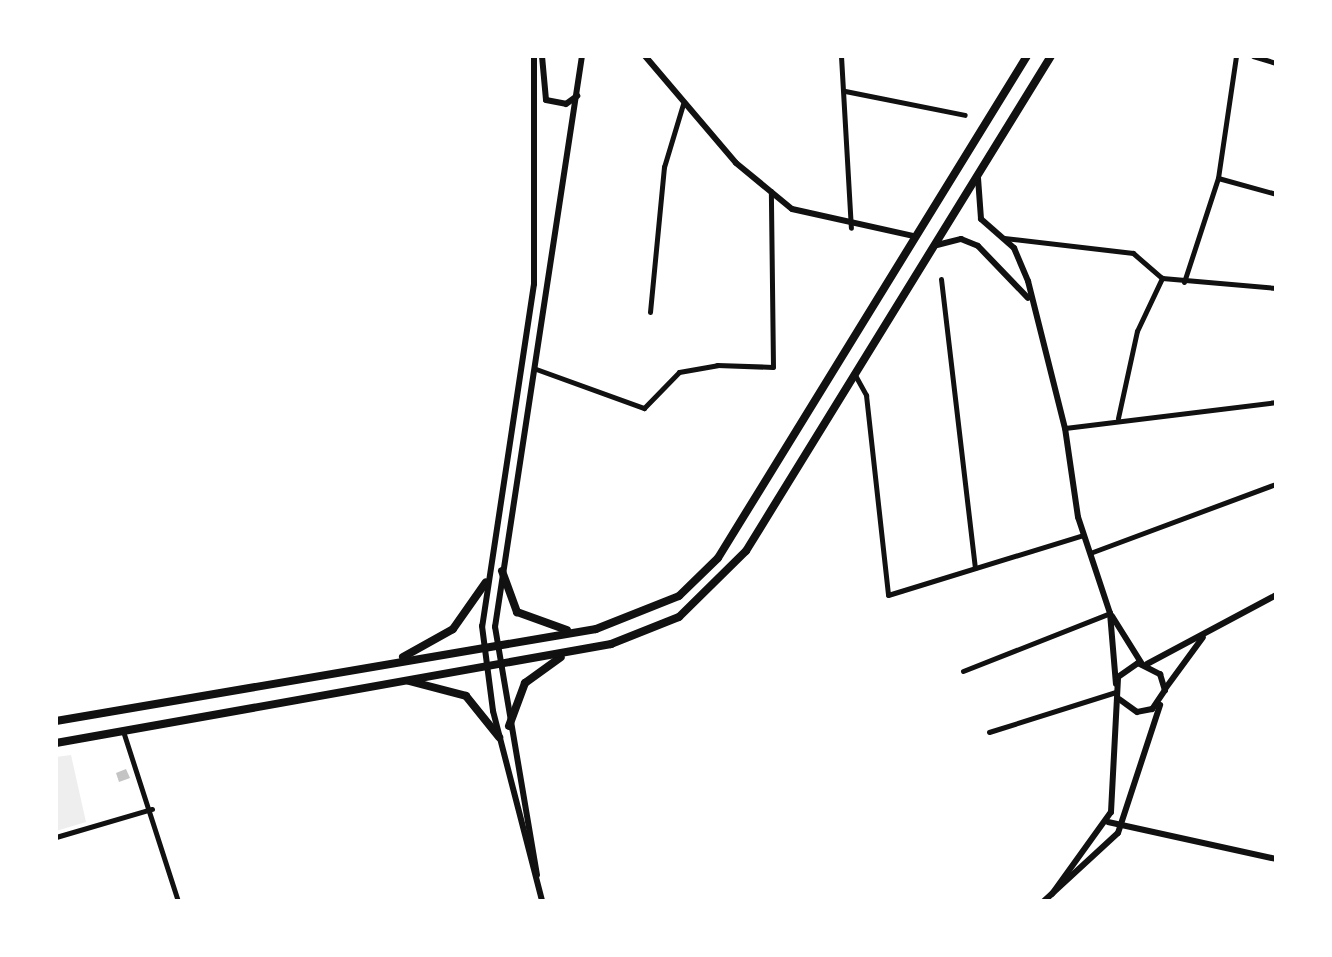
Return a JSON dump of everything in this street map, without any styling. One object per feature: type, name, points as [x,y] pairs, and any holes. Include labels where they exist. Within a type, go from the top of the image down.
[{"type":"main road","points":[[56,721],[596,629],[668,602],[718,558],[1027,56]]},
{"type":"main road","points":[[56,743],[573,651],[660,628],[713,591],[855,375],[1051,56]]},
{"type":"main road","points":[[502,571],[506,597],[526,620],[550,629],[596,629]]},
{"type":"main road","points":[[389,662],[453,629],[486,582]]},
{"type":"main road","points":[[509,726],[532,675],[573,651]]},
{"type":"main road","points":[[400,680],[456,690],[481,709],[499,737]]},
{"type":"street","points":[[534,56],[534,284],[486,582],[483,648],[499,737],[537,878]]},
{"type":"street","points":[[542,56],[546,100],[566,104],[577,96]]},
{"type":"street","points":[[542,901],[495,646],[502,571],[536,369],[582,56]]},
{"type":"street","points":[[645,56],[683,104],[792,209],[851,228],[914,236]]},
{"type":"street","points":[[841,56],[851,228]]},
{"type":"street","points":[[1184,282],[1218,178],[1236,56]]},
{"type":"street","points":[[1253,56],[1276,63]]},
{"type":"street","points":[[845,91],[965,115]]},
{"type":"street","points":[[650,312],[664,167],[683,104]]},
{"type":"street","points":[[978,175],[981,219],[1021,259],[1065,428],[1083,535],[1110,613],[1117,692],[1108,822],[1053,898]]},
{"type":"street","points":[[1218,178],[1276,194]]},
{"type":"street","points":[[536,369],[644,408],[679,372],[773,367],[771,191]]},
{"type":"street","points":[[1003,238],[1133,253],[1162,278],[1276,288]]},
{"type":"street","points":[[934,247],[952,239],[978,246],[1030,301]]},
{"type":"street","points":[[1118,418],[1137,331],[1162,278]]},
{"type":"street","points":[[941,279],[975,568]]},
{"type":"street","points":[[855,375],[866,395],[888,595],[1083,535]]},
{"type":"street","points":[[1065,428],[1118,418],[1276,402]]},
{"type":"street","points":[[1089,553],[1276,484]]},
{"type":"street","points":[[1117,692],[1123,670],[1144,664],[1206,634],[1276,595]]},
{"type":"street","points":[[1110,613],[1144,664],[1160,674],[1165,690]]},
{"type":"street","points":[[963,671],[1110,613]]},
{"type":"street","points":[[1044,901],[1053,898],[1122,825],[1165,690],[1206,634]]},
{"type":"street","points":[[1117,692],[1137,712],[1163,698]]},
{"type":"street","points":[[989,732],[1117,692]]},
{"type":"street","points":[[123,731],[152,809],[178,901]]},
{"type":"street","points":[[56,837],[152,809]]},
{"type":"street","points":[[1108,822],[1276,859]]},
{"type":"shaded area","points":[[71,755],[86,822],[56,831],[56,757]]},
{"type":"building","points":[[126,769],[130,778],[119,782],[116,773]]}]
